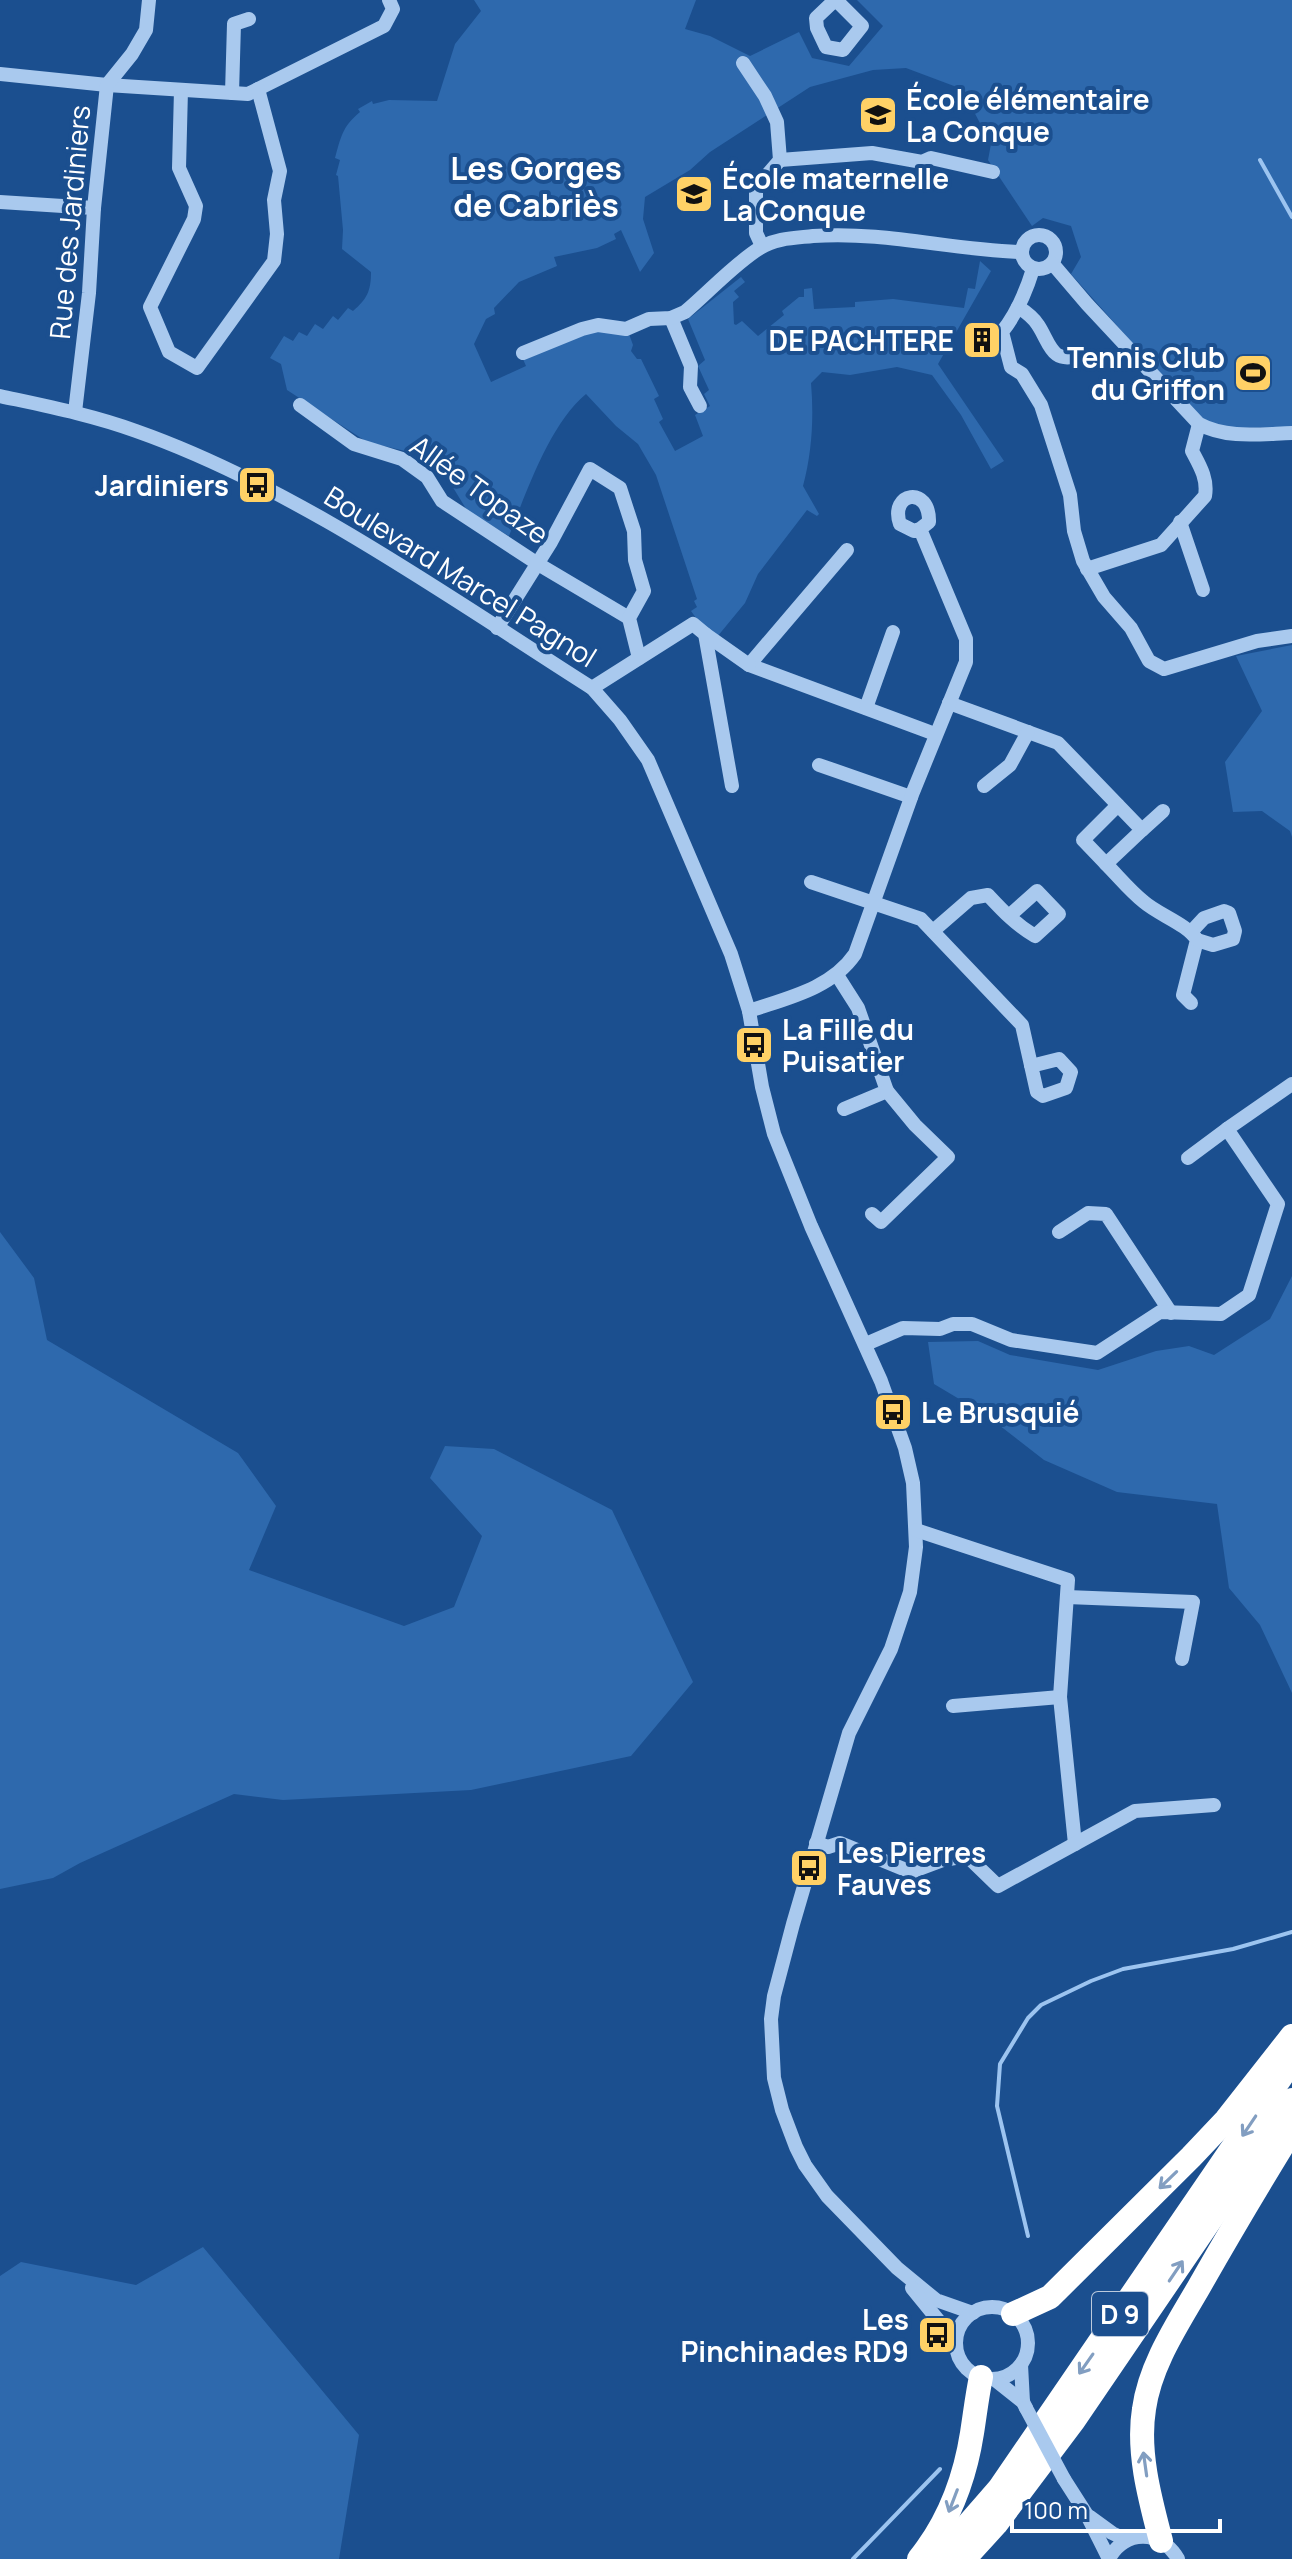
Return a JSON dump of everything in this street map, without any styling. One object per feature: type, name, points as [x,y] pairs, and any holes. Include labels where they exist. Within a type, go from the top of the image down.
[{"type":"highway","points":[[1013,2314],[1050,2297],[1191,2157],[1226,2120],[1292,2036]]},
{"type":"highway","name":"D 9","points":[[938,2559],[999,2489],[1292,2061]]},
{"type":"highway","name":"D 9","points":[[964,2559],[996,2524],[1074,2420],[1292,2100]]},
{"type":"highway","points":[[1161,2541],[1141,2437],[1147,2391],[1174,2330],[1292,2130]]},
{"type":"highway","points":[[919,2559],[941,2528],[956,2496],[988,2378]]},
{"type":"street","name":"Rue des Jardiniers","points":[[75,412],[107,85],[132,54],[146,30],[149,0]]},
{"type":"street","points":[[0,74],[248,94],[384,26],[393,9],[389,0]]},
{"type":"street","points":[[232,93],[234,24],[249,19]]},
{"type":"street","points":[[743,63],[765,96],[777,122],[780,160]]},
{"type":"street","points":[[181,90],[179,168],[196,206],[194,219],[150,307],[169,352],[197,368],[274,261],[277,234],[274,200],[280,171],[258,89]]},
{"type":"street","points":[[762,246],[756,233],[756,188],[780,160],[872,153],[922,162],[931,158],[993,172]]},
{"type":"street","points":[[0,202],[94,208]]},
{"type":"street","points":[[523,353],[582,329],[598,325],[626,329],[649,319],[671,318],[685,312],[762,246],[784,239],[830,235],[881,236],[986,251],[1021,252]]},
{"type":"street","points":[[1032,236],[1047,237],[1056,249],[1052,263],[1046,268],[1033,269],[1026,265],[1021,252],[1026,239],[1032,236]]},
{"type":"street","points":[[1052,263],[1199,424],[1214,432],[1230,434],[1292,433]]},
{"type":"street","points":[[1033,269],[1018,307],[1002,332],[1005,347],[1011,367],[1022,374],[1041,405],[1070,495],[1074,531],[1087,569],[1104,597],[1131,628],[1149,661],[1164,669],[1257,641],[1292,636]]},
{"type":"street","points":[[1018,307],[1031,315],[1054,352],[1069,359],[1080,355]]},
{"type":"street","points":[[671,318],[691,366],[690,387],[700,406]]},
{"type":"street","name":"Boulevard Marcel Pagnol","points":[[0,396],[75,412],[136,431],[224,468],[310,513],[592,688],[620,720],[648,760],[731,954],[749,1011],[774,1134],[811,1226],[866,1344],[905,1448],[913,1483],[916,1547],[910,1592],[899,1630],[849,1733],[816,1843],[774,1996],[771,2034],[774,2078],[796,2147],[810,2172],[841,2211],[897,2268],[956,2342]]},
{"type":"street","name":"Allée Topaze","points":[[300,405],[354,444],[402,459],[427,477],[442,501],[538,564],[629,618]]},
{"type":"street","points":[[1087,569],[1161,545],[1205,496],[1205,475],[1192,451],[1199,424]]},
{"type":"street","points":[[497,628],[538,564],[590,469],[620,488],[634,531],[635,560],[644,591],[629,618],[639,658]]},
{"type":"street","points":[[1180,522],[1203,590]]},
{"type":"street","points":[[749,1011],[828,981],[845,969],[855,954],[911,797],[966,662],[966,639],[920,529]]},
{"type":"street","points":[[749,665],[847,550]]},
{"type":"street","points":[[592,688],[693,624],[749,665],[935,734]]},
{"type":"street","points":[[866,708],[893,632]]},
{"type":"street","points":[[705,634],[732,786]]},
{"type":"street","points":[[949,703],[1058,743],[1142,830]]},
{"type":"street","points":[[984,786],[1010,765],[1028,732]]},
{"type":"street","points":[[819,765],[911,797]]},
{"type":"street","points":[[1118,805],[1083,840],[1142,901],[1194,936],[1183,995],[1191,1003]]},
{"type":"street","points":[[1106,864],[1163,811]]},
{"type":"street","points":[[811,882],[921,919],[1022,1025],[1031,1066]]},
{"type":"street","points":[[933,931],[971,898],[988,895],[1009,916]]},
{"type":"street","points":[[837,975],[858,1008],[887,1091],[915,1125],[948,1157],[881,1222],[872,1214]]},
{"type":"street","points":[[1188,1158],[1292,1084]]},
{"type":"street","points":[[844,1109],[887,1091]]},
{"type":"street","points":[[866,1344],[903,1328],[940,1329],[953,1324],[972,1324],[1011,1340],[1097,1353],[1160,1312],[1221,1314],[1249,1295],[1278,1204],[1227,1129]]},
{"type":"street","points":[[1059,1232],[1088,1213],[1106,1214],[1171,1313]]},
{"type":"street","points":[[916,1530],[1068,1580],[1060,1697],[1075,1844]]},
{"type":"street","points":[[1067,1597],[1193,1602],[1182,1659]]},
{"type":"street","points":[[953,1706],[1060,1697]]},
{"type":"street","points":[[816,1843],[828,1847],[840,1843],[911,1872],[943,1860],[967,1856],[998,1886],[1135,1811],[1214,1805]]},
{"type":"street","points":[[822,1825],[834,1829],[840,1843]]},
{"type":"street","name":"Boulevard Marcel Pagnol","points":[[897,2268],[936,2300],[973,2313]]},
{"type":"street","points":[[1024,2405],[988,2378],[963,2365],[956,2342],[958,2330],[973,2313],[993,2307],[1013,2314],[1026,2332],[1028,2343],[1021,2365],[1024,2405],[1109,2559]]},
{"type":"street","points":[[988,2378],[1004,2377],[1021,2365]]},
{"type":"street","points":[[1087,2515],[1127,2540]]},
{"type":"street","points":[[1109,2559],[1113,2550],[1127,2540],[1144,2536],[1161,2541],[1178,2559]]},
{"type":"shaded area","points":[[474,0],[696,0],[685,29],[710,36],[750,56],[799,32],[812,58],[849,66],[883,26],[857,0],[1292,0],[1292,427],[1231,428],[1201,420],[1071,274],[1081,257],[1071,226],[1043,218],[1032,226],[988,160],[991,144],[962,89],[906,68],[873,70],[810,87],[710,152],[690,170],[645,197],[643,219],[654,253],[640,272],[621,230],[614,234],[616,239],[597,248],[554,257],[557,266],[519,282],[494,308],[495,314],[486,319],[474,344],[491,382],[526,366],[522,357],[587,333],[601,330],[629,334],[633,345],[631,351],[637,359],[641,359],[659,396],[654,399],[663,419],[659,422],[675,451],[703,436],[695,415],[710,406],[704,394],[709,390],[698,366],[705,360],[688,319],[741,277],[745,282],[734,291],[739,297],[733,302],[734,324],[742,321],[758,336],[784,315],[782,311],[799,297],[804,297],[804,289],[812,288],[814,309],[855,307],[855,302],[893,299],[964,308],[968,288],[975,289],[980,261],[991,271],[938,364],[1004,461],[991,469],[961,415],[932,375],[897,367],[850,375],[822,372],[811,383],[812,435],[803,486],[819,514],[817,516],[807,510],[758,574],[745,603],[717,637],[706,632],[691,611],[697,607],[694,601],[697,599],[656,475],[638,444],[586,394],[573,407],[550,441],[509,536],[468,512],[435,458],[367,442],[287,390],[281,364],[270,358],[284,336],[293,341],[299,332],[307,336],[315,324],[323,329],[333,316],[338,320],[348,308],[353,311],[365,298],[371,272],[342,249],[343,230],[336,175],[340,160],[335,158],[341,138],[360,112],[358,109],[372,101],[373,104],[389,100],[437,101],[455,44],[481,11]]},
{"type":"shaded area","points":[[1292,645],[1292,837],[1290,831],[1262,811],[1233,812],[1225,762],[1262,711],[1236,656]]},
{"type":"shaded area","points":[[0,1232],[34,1278],[47,1340],[238,1453],[276,1506],[249,1570],[404,1626],[454,1607],[482,1536],[430,1478],[445,1446],[494,1449],[612,1510],[693,1682],[631,1756],[471,1790],[283,1800],[234,1794],[53,1878],[0,1889]]},
{"type":"shaded area","points":[[1292,1276],[1292,1693],[1260,1625],[1229,1588],[1217,1504],[1117,1492],[1044,1460],[986,1415],[934,1384],[928,1342],[978,1341],[1010,1355],[1098,1370],[1156,1351],[1189,1346],[1214,1355],[1270,1319]]},
{"type":"shaded area","points":[[203,2247],[359,2435],[339,2559],[0,2559],[0,2276],[21,2262],[136,2285]]},
{"type":"waterway","points":[[1260,160],[1292,217]]},
{"type":"waterway","points":[[1028,2236],[997,2106],[1000,2064],[1028,2018],[1041,2005],[1123,1969],[1233,1949],[1292,1932]]},
{"type":"waterway","points":[[853,2559],[940,2469]]},
{"type":"place","name":"École élémentaire La Conque","points":[[878,115]]},
{"type":"place","name":"École maternelle La Conque","points":[[694,194]]},
{"type":"place","name":"DE PACHTERE","points":[[982,340]]},
{"type":"place","name":"Tennis Club du Griffon","points":[[1253,373]]},
{"type":"place","name":"Jardiniers","points":[[257,485]]},
{"type":"place","name":"La Fille du Puisatier","points":[[754,1045]]},
{"type":"place","name":"Le Brusquié","points":[[893,1412]]},
{"type":"place","name":"Les Pierres Fauves","points":[[809,1868]]},
{"type":"place","name":"Les Pinchinades RD9","points":[[937,2335]]},
{"type":"district","name":"Les Gorges de Cabriès","points":[[536,186]]}]
